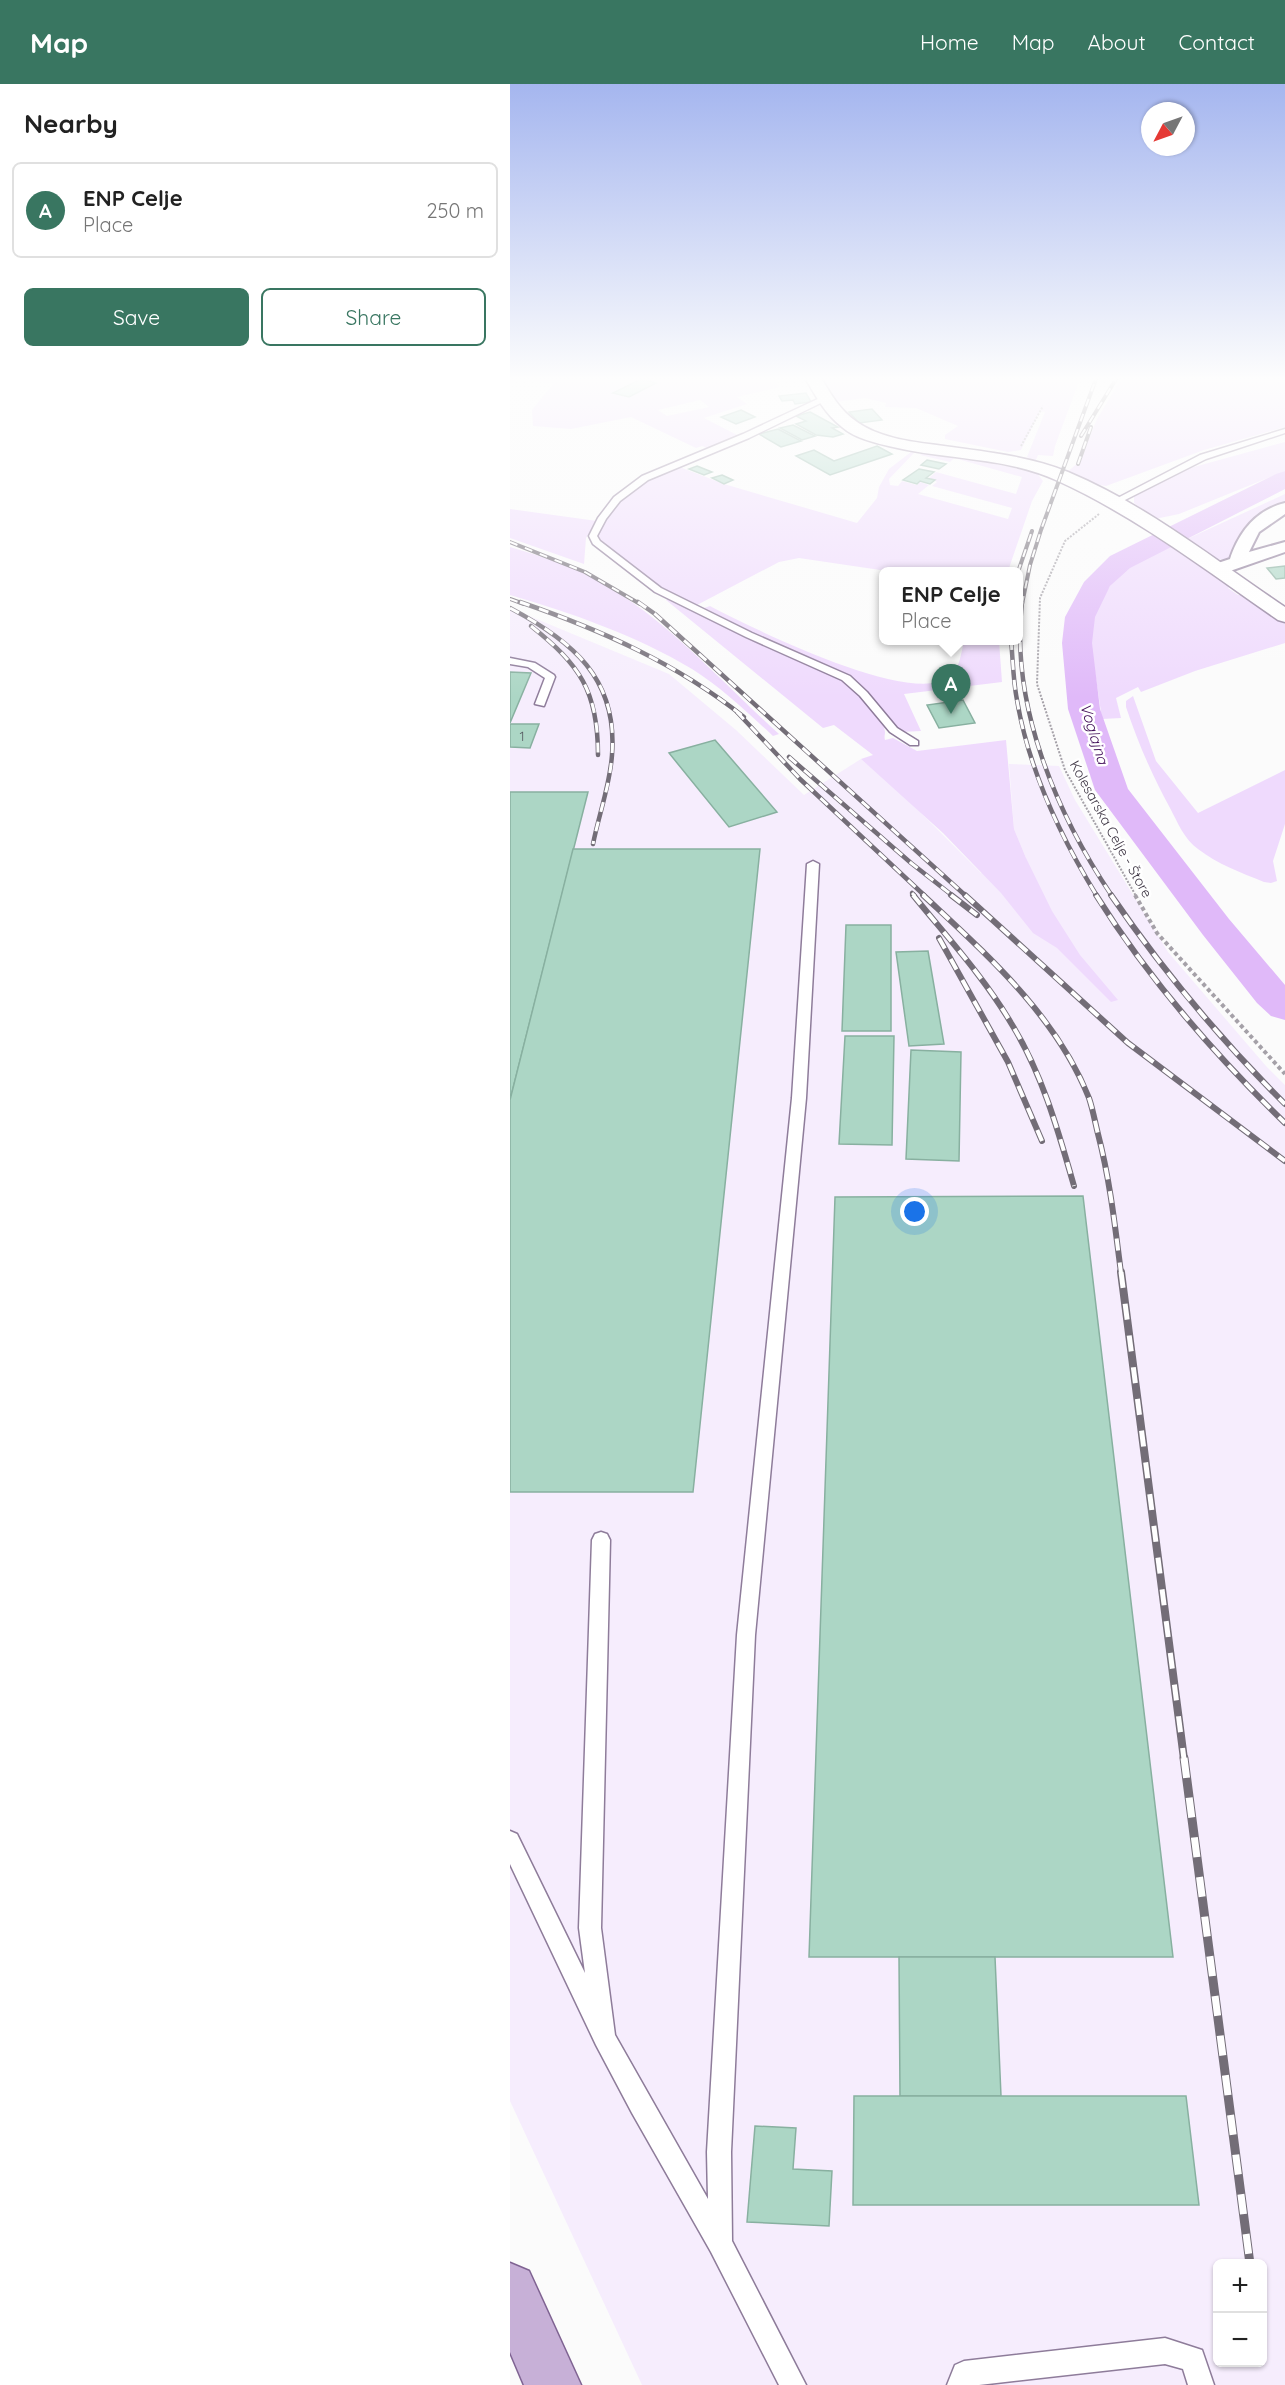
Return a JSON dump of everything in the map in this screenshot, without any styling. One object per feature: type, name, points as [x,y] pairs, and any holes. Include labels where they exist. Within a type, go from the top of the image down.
[{"type":"main road","points":[[510,2290],[553,2385]]},
{"type":"street","points":[[1076,483],[1114,502],[1285,616]]},
{"type":"street","points":[[1238,562],[1245,537],[1254,526],[1285,508]]},
{"type":"street","points":[[1216,570],[1285,547]]},
{"type":"lane","points":[[638,483],[617,499],[602,518],[593,536],[596,542],[658,590],[749,635],[846,678],[860,687],[898,737],[914,743]]},
{"type":"lane","points":[[1114,502],[1151,483]]},
{"type":"lane","points":[[510,661],[523,662],[541,668],[550,676],[540,704]]},
{"type":"lane","points":[[720,2243],[719,2152],[746,1635],[799,1098],[813,864]]},
{"type":"lane","points":[[601,1540],[590,1928],[604,2037]]},
{"type":"lane","points":[[510,1841],[604,2037],[720,2243],[793,2385]]},
{"type":"lane","points":[[960,2385],[964,2374],[1165,2351],[1193,2359],[1201,2385]]},
{"type":"path","name":"Kolesarska Celje - Štore","points":[[1114,502],[1065,541],[1040,598],[1037,684],[1065,770],[1157,933],[1285,1074]]},
{"type":"shaded area","points":[[644,483],[722,483],[857,523],[877,498],[881,483],[898,486],[900,483],[924,483],[929,485],[918,494],[1008,519],[1012,508],[932,486],[935,483],[977,483],[1016,494],[1020,483],[1042,483],[1032,501],[1009,567],[879,567],[879,570],[799,558],[779,562],[697,605],[659,585],[635,568],[598,535],[609,511],[629,492]]},
{"type":"shaded area","points":[[1092,483],[1113,483],[1106,486]]},
{"type":"shaded area","points":[[1157,483],[1254,483],[1179,514],[1155,519],[1134,503],[1134,495]]},
{"type":"shaded area","points":[[1285,494],[1285,505],[1228,560],[1214,559],[1185,540]]},
{"type":"shaded area","points":[[510,509],[597,521],[586,538],[584,564],[510,538]]},
{"type":"shaded area","points":[[1169,546],[1230,586],[1228,588],[1238,595],[1244,595],[1285,624],[1285,643],[1195,671],[1141,692],[1138,687],[1116,698],[1121,718],[1102,719],[1088,624],[1110,586],[1128,567],[1146,555]]},
{"type":"shaded area","points":[[510,547],[584,573],[637,606],[686,646],[779,734],[773,736],[714,684],[671,657],[604,626],[510,595]]},
{"type":"shaded area","points":[[670,598],[830,671],[871,707],[883,724],[885,740],[893,738],[917,751],[1006,740],[1014,829],[1026,858],[1052,911],[1080,955],[1118,1000],[1111,1002],[1057,948],[1033,933],[1001,893],[943,833],[861,759],[873,755],[834,725],[823,728],[666,600]]},
{"type":"shaded area","points":[[710,606],[793,646],[829,660],[866,673],[899,681],[928,684],[948,678],[958,666],[963,645],[999,645],[1002,682],[904,694],[921,731],[901,732],[889,723],[862,687],[848,676],[752,633],[704,608]]},
{"type":"shaded area","points":[[510,608],[669,674],[736,730],[804,795],[861,759],[904,796],[981,873],[1026,858],[1014,829],[1009,764],[1059,766],[1075,800],[1168,952],[1285,1085],[1285,2385],[642,2385],[510,2101]]},
{"type":"shaded area","points":[[1133,696],[1156,761],[1198,813],[1285,770],[1285,824],[1273,861],[1277,881],[1264,882],[1230,868],[1205,854],[1185,836],[1157,783],[1135,733],[1126,707],[1126,701]]},
{"type":"building","points":[[1285,566],[1285,578],[1276,579],[1267,568]]},
{"type":"building","points":[[510,672],[531,673],[510,723]]},
{"type":"building","points":[[963,700],[975,723],[939,728],[927,705]]},
{"type":"building","points":[[510,724],[539,724],[530,748],[510,747]]},
{"type":"building","points":[[715,740],[777,812],[729,827],[669,753]]},
{"type":"building","points":[[510,792],[588,792],[510,1100]]},
{"type":"building","points":[[573,849],[760,849],[693,1492],[510,1492],[510,1100]]},
{"type":"building","points":[[846,925],[891,925],[891,1031],[842,1031]]},
{"type":"building","points":[[928,951],[944,1044],[909,1046],[896,952]]},
{"type":"building","points":[[845,1036],[894,1036],[892,1145],[839,1144]]},
{"type":"building","points":[[911,1050],[961,1052],[959,1161],[906,1159]]},
{"type":"building","points":[[1083,1196],[1173,1957],[809,1957],[835,1197]]},
{"type":"building","points":[[899,1957],[995,1957],[1001,2096],[900,2096]]},
{"type":"building","points":[[854,2096],[1186,2096],[1199,2205],[853,2205]]},
{"type":"building","points":[[755,2126],[796,2128],[793,2169],[832,2171],[829,2226],[747,2222]]},
{"type":"waterway","name":"Voglajna","points":[[1276,483],[1120,562],[1098,582],[1080,617],[1077,643],[1084,709],[1112,790],[1216,927],[1271,994],[1285,1007]]},
{"type":"railway","points":[[1023,599],[1030,565],[1058,483]]},
{"type":"railway","points":[[1020,567],[1032,531]]},
{"type":"railway","points":[[510,542],[585,572],[640,604]]},
{"type":"railway","points":[[510,599],[524,604]]},
{"type":"railway","points":[[520,602],[609,636],[665,664],[744,717]]},
{"type":"railway","points":[[638,602],[655,614],[966,896]]},
{"type":"railway","points":[[510,608],[553,634],[571,649],[599,683],[607,704],[612,728],[611,766],[593,844]]},
{"type":"railway","points":[[531,626],[562,654],[583,681],[594,713],[598,755]]},
{"type":"railway","points":[[1011,645],[1017,700],[1029,752],[1059,826],[1097,896]]},
{"type":"railway","points":[[1020,645],[1023,679],[1030,718],[1042,756],[1073,829],[1112,896]]},
{"type":"railway","points":[[737,712],[800,779],[925,896]]},
{"type":"railway","points":[[789,757],[911,863],[953,896]]},
{"type":"railway","points":[[912,893],[915,896]]},
{"type":"railway","points":[[913,895],[965,957],[1022,1042],[1048,1102],[1074,1186]]},
{"type":"railway","points":[[923,895],[1017,987],[1039,1013],[1075,1068],[1089,1098],[1102,1151],[1112,1203],[1121,1273]]},
{"type":"railway","points":[[951,895],[977,915]]},
{"type":"railway","points":[[965,895],[1128,1043],[1285,1161]]},
{"type":"railway","points":[[1096,895],[1116,926],[1184,1015],[1285,1123]]},
{"type":"railway","points":[[1111,895],[1193,1004],[1285,1104]]},
{"type":"railway","points":[[939,938],[1008,1062],[1042,1141]]},
{"type":"railway","points":[[1121,1272],[1184,1759]]},
{"type":"railway","points":[[1184,1758],[1249,2259]]},
{"type":"place","name":"ENP Celje","points":[[951,714]]}]
